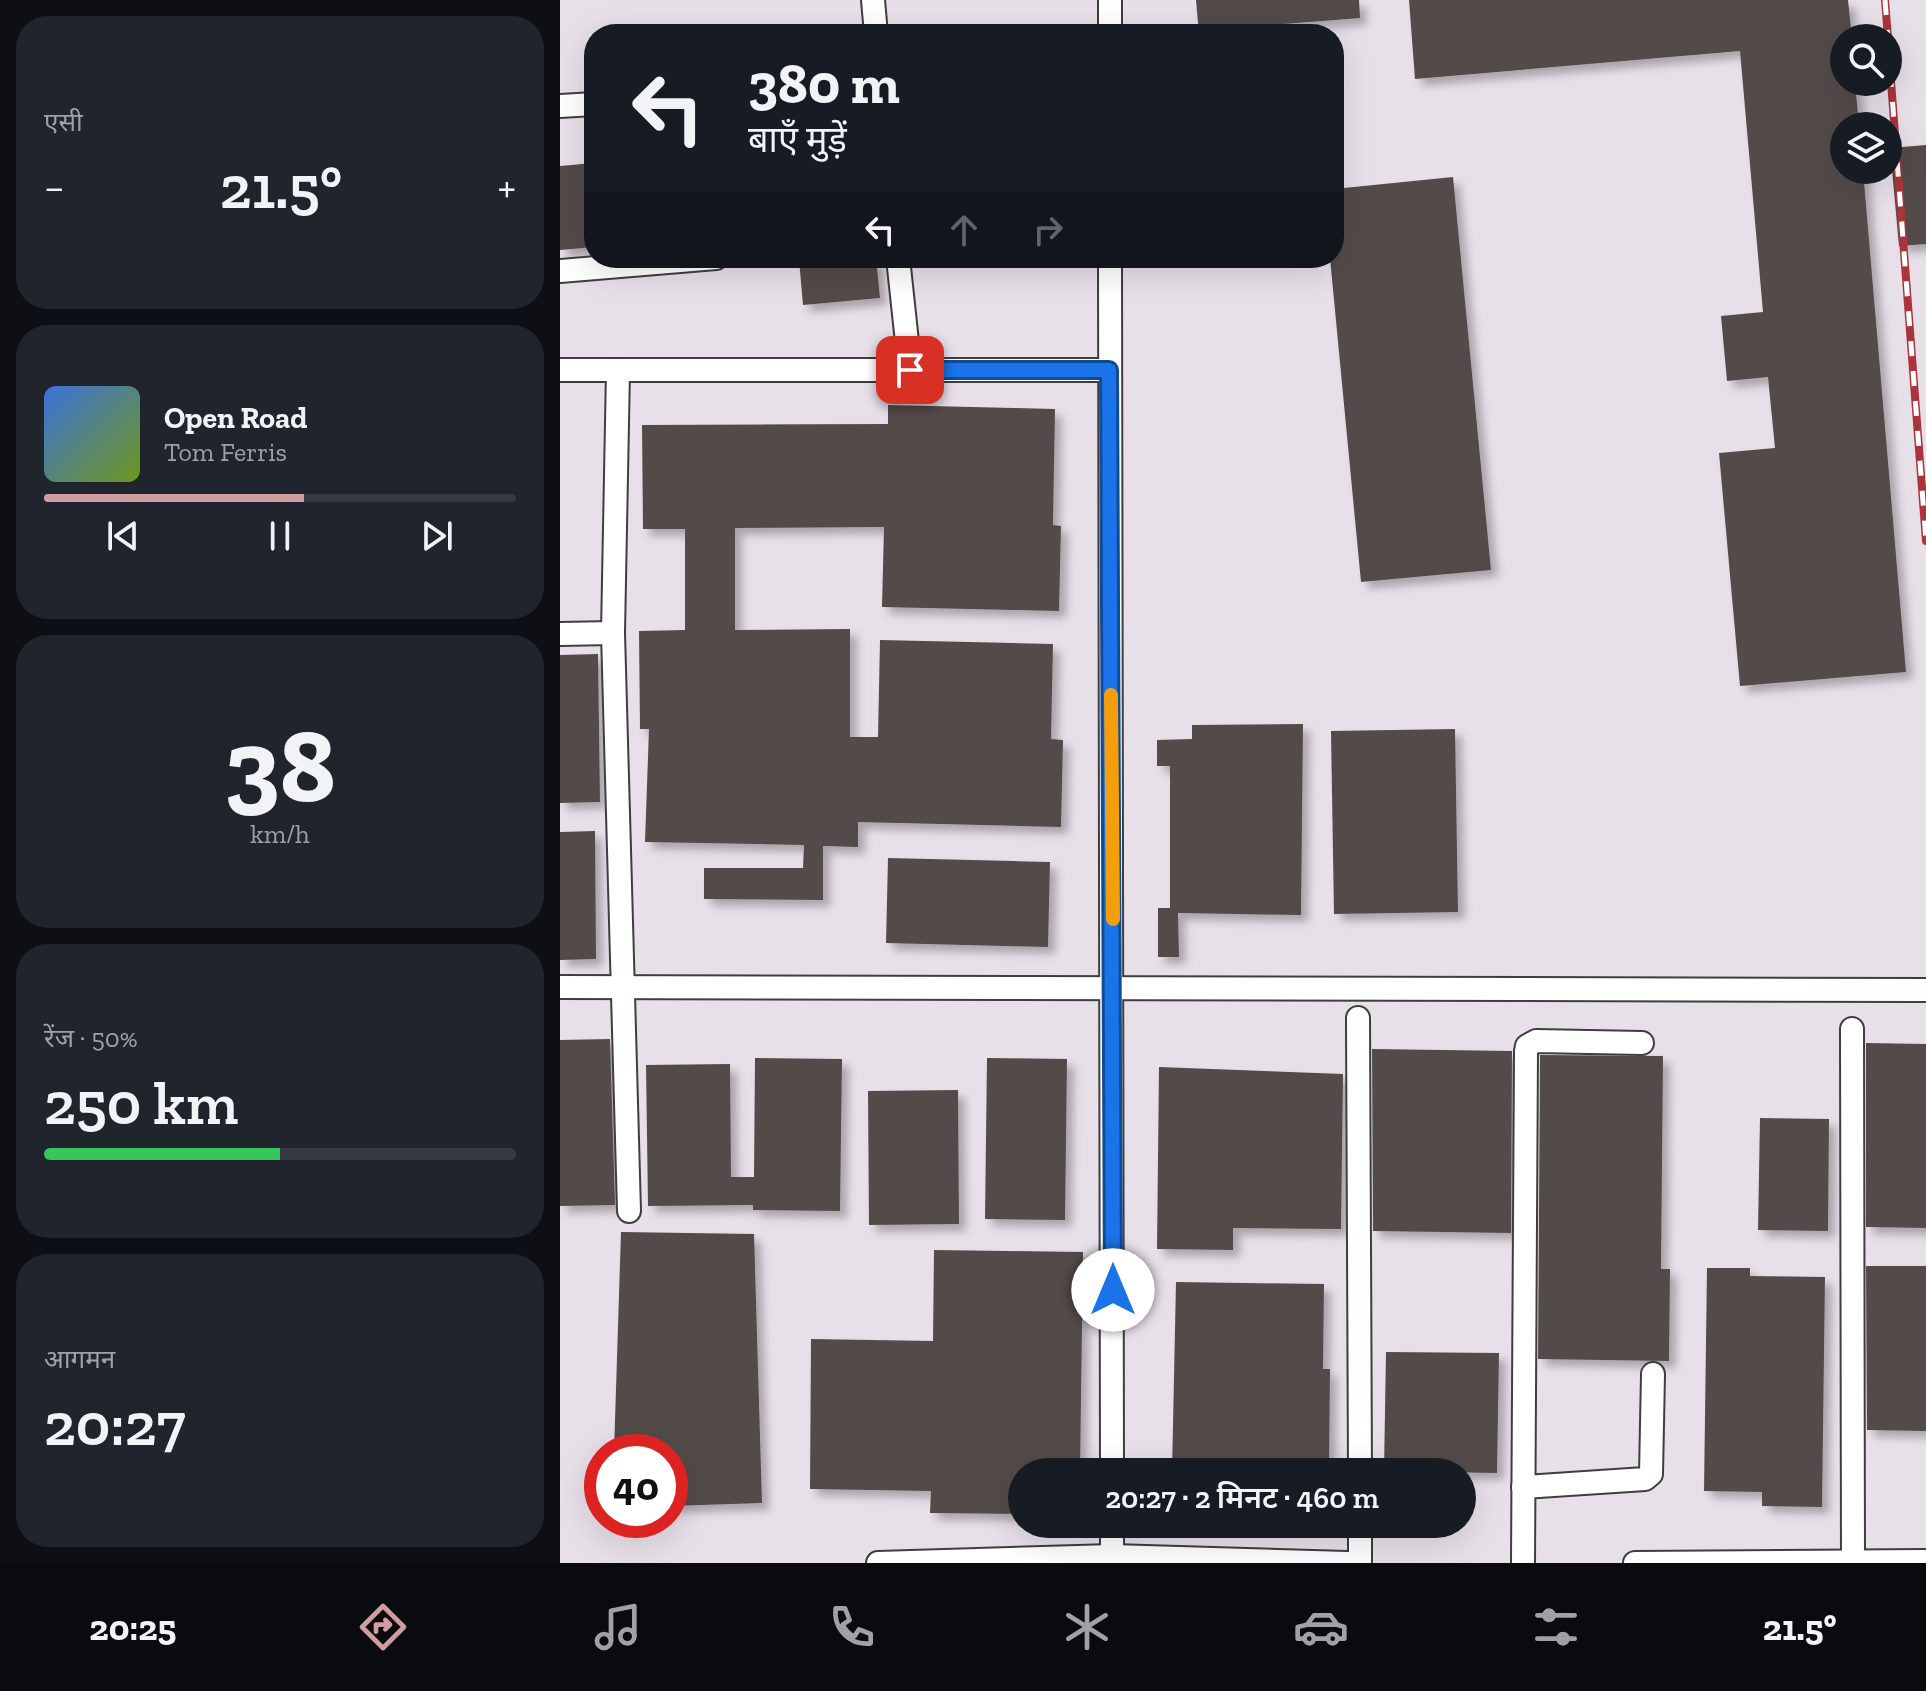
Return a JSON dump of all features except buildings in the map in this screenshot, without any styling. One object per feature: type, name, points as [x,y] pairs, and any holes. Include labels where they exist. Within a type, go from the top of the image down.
[{"type":"street","points":[[873,0],[875,24]]},
{"type":"street","points":[[1110,0],[1110,24]]},
{"type":"street","points":[[560,106],[584,105]]},
{"type":"street","points":[[560,271],[596,268]]},
{"type":"street","points":[[899,268],[910,370]]},
{"type":"street","points":[[1110,268],[1112,1458]]},
{"type":"street","points":[[560,370],[1109,370]]},
{"type":"street","points":[[618,370],[613,633],[629,1211]]},
{"type":"street","points":[[560,634],[613,633]]},
{"type":"street","points":[[560,987],[1926,990]]},
{"type":"street","points":[[1358,1018],[1360,1458]]},
{"type":"street","points":[[1852,1029],[1853,1562]]},
{"type":"street","points":[[1523,1563],[1526,1051],[1536,1041],[1642,1043]]},
{"type":"street","points":[[1523,1487],[1645,1479],[1651,1474],[1653,1374]]},
{"type":"street","points":[[1112,1538],[1112,1560]]},
{"type":"street","points":[[1360,1538],[1360,1563]]},
{"type":"street","points":[[878,1563],[1112,1560],[1347,1563]]},
{"type":"street","points":[[1635,1563],[1926,1561]]},
{"type":"shaded area","points":[[560,0],[1926,0],[1926,1563],[560,1563]]},
{"type":"railway","points":[[1885,0],[1887,24]]},
{"type":"railway","points":[[1892,96],[1926,541]]},
{"type":"slow traffic","points":[[1111,695],[1113,919]]},
{"type":"route","points":[[910,370],[1109,370],[1113,1290]]}]
